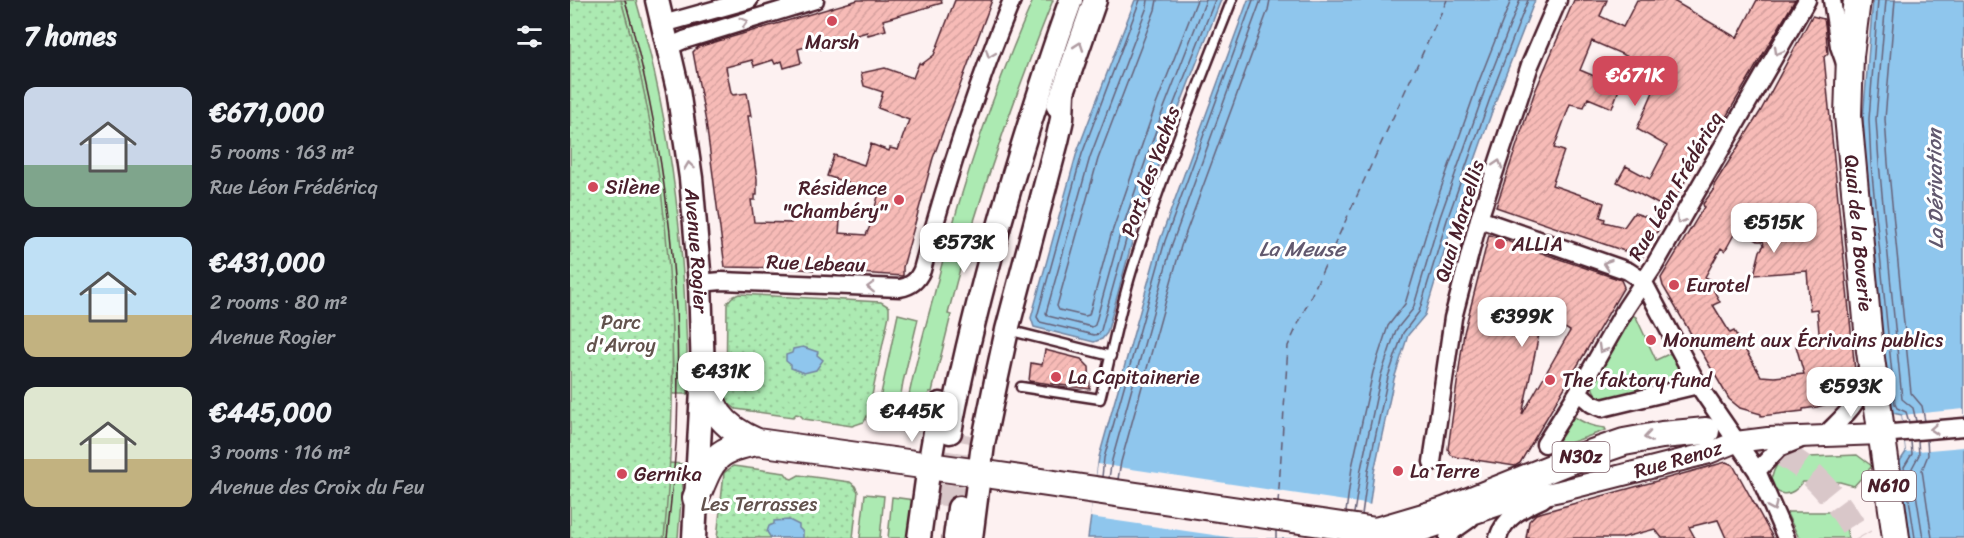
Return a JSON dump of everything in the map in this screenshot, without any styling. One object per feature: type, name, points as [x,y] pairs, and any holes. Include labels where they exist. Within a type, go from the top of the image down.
[{"type":"main road","name":"Avenue Rogier","points":[[657,0],[678,90],[691,178],[700,283],[703,371],[694,538]]},
{"type":"main road","points":[[1071,0],[1047,64],[976,305],[960,433],[1034,181],[1095,0]]},
{"type":"main road","name":"Quai de la Boverie","points":[[1857,0],[1849,70],[1848,116],[1870,351],[1892,433],[1896,538]]},
{"type":"main road","points":[[971,538],[987,423],[1007,330],[1062,119],[1063,92]]},
{"type":"main road","points":[[919,538],[929,466],[954,341],[977,252],[1007,161],[1028,127]]},
{"type":"main road","points":[[703,371],[708,394],[724,423],[740,435],[756,442],[1376,533]]},
{"type":"main road","name":"N30z","points":[[1376,533],[1459,519],[1566,462],[1624,442],[1651,436],[1706,431]]},
{"type":"main road","points":[[696,498],[717,456],[740,445],[756,442]]},
{"type":"main road","points":[[934,538],[949,506],[955,538]]},
{"type":"street","points":[[663,24],[749,0]]},
{"type":"street","points":[[668,47],[815,0]]},
{"type":"street","name":"Rue Lebeau","points":[[700,283],[722,280],[900,288],[909,286],[918,278],[969,109],[1012,0]]},
{"type":"street","name":"Quai Marcellis","points":[[1432,462],[1453,318],[1479,219],[1530,65],[1558,0]]},
{"type":"street","name":"Rue Léon Frédéricq","points":[[1545,444],[1660,256],[1807,0]]},
{"type":"street","name":"Quai de la Boverie","points":[[1832,0],[1842,59],[1849,70]]},
{"type":"street","points":[[701,14],[696,23],[700,31],[706,33]]},
{"type":"street","points":[[1479,219],[1628,271],[1643,281],[1698,385],[1757,471],[1786,538]]},
{"type":"street","points":[[1757,471],[1779,448],[1814,438],[1854,406],[1864,383],[1870,351]]},
{"type":"street","points":[[1578,392],[1592,404],[1602,408],[1698,385]]},
{"type":"street","points":[[1892,433],[1964,427]]},
{"type":"street","name":"Rue Renoz","points":[[1459,519],[1519,499],[1560,491],[1709,453],[1736,442],[1768,438],[1814,438],[1892,433]]},
{"type":"street","points":[[1498,538],[1504,526],[1516,513],[1560,491]]},
{"type":"lane","name":"Port des Yachts","points":[[1021,387],[1100,399],[1132,272],[1158,194],[1232,0]]},
{"type":"lane","points":[[1007,330],[1111,356]]},
{"type":"green space","name":"Parc d'Avroy","points":[[570,0],[621,0],[639,67],[652,134],[669,267],[672,333],[672,401],[664,538],[570,538]]},
{"type":"green space","points":[[621,0],[636,0],[660,98],[669,147],[681,244],[688,394],[673,394],[670,294],[661,195],[645,97]]},
{"type":"green space","points":[[1033,0],[1053,0],[1009,116],[970,234],[948,314],[951,315],[932,392],[929,392],[927,400],[931,402],[925,428],[903,425],[921,343],[965,183],[1003,72]]},
{"type":"green space","points":[[739,294],[881,302],[889,307],[868,414],[864,422],[852,426],[804,419],[796,414],[793,417],[736,409],[728,403],[726,396],[727,303]]},
{"type":"green space","points":[[898,314],[918,319],[903,382],[896,425],[875,422]]},
{"type":"green space","points":[[1632,315],[1636,317],[1656,360],[1671,353],[1678,366],[1677,380],[1609,399],[1599,397],[1592,384]]},
{"type":"green space","points":[[1573,416],[1606,430],[1553,449]]},
{"type":"green space","points":[[1857,455],[1872,466],[1854,486],[1840,482],[1803,482],[1793,491],[1783,494],[1775,489],[1768,477],[1772,477],[1776,466],[1785,458]]},
{"type":"green space","points":[[669,463],[684,464],[678,538],[664,538]]},
{"type":"green space","name":"Les Terrasses","points":[[733,466],[785,473],[792,479],[799,475],[850,482],[858,492],[853,538],[717,538],[724,473]]},
{"type":"green space","points":[[865,494],[884,496],[880,538],[860,538]]},
{"type":"green space","points":[[892,497],[914,500],[909,538],[888,538]]},
{"type":"green space","points":[[1788,512],[1835,512],[1845,519],[1848,538],[1799,538]]},
{"type":"water","points":[[1135,0],[1221,0],[1175,118],[1132,242],[1107,333],[1102,339],[1094,342],[1034,327],[1031,318],[1077,152]]},
{"type":"water","name":"La Meuse","points":[[1248,0],[1535,0],[1500,89],[1453,222],[1425,315],[1408,335],[1394,379],[1374,472],[1365,538],[1088,538],[1099,457],[1160,240]]},
{"type":"water","name":"La Dérivation","points":[[1873,0],[1964,0],[1964,538],[1910,538],[1898,464],[1906,452],[1902,415],[1893,413],[1889,405],[1865,164],[1863,119]]},
{"type":"water","points":[[803,347],[818,352],[817,355],[823,360],[816,370],[804,373],[791,368],[786,361],[786,355],[792,353],[793,349]]},
{"type":"water","points":[[789,520],[799,525],[803,538],[771,538],[767,532],[774,521]]},
{"type":"pier","points":[[1964,409],[1964,447],[1906,452],[1902,415]]},
{"type":"pier","points":[[1098,464],[1372,505],[1367,538],[1234,538],[1090,517]]},
{"type":"building","points":[[858,0],[941,0],[942,3],[883,20],[886,30],[868,35],[867,32],[836,41],[837,44],[821,49],[820,43],[798,49],[801,63],[784,68],[782,61],[775,64],[773,60],[754,66],[752,60],[726,67],[731,93],[733,95],[747,93],[757,179],[757,195],[755,195],[755,200],[751,200],[754,222],[791,223],[791,218],[840,221],[839,233],[866,235],[878,208],[875,207],[879,193],[827,176],[834,155],[864,165],[871,144],[889,151],[890,148],[898,150],[909,120],[878,108],[883,92],[864,86],[861,73],[885,68],[913,78],[919,63],[922,64],[934,55],[955,0],[992,0],[933,158],[903,267],[903,276],[785,268],[725,267],[706,122],[693,52],[698,47]]},
{"type":"building","points":[[1574,0],[1607,0],[1600,16],[1623,27],[1637,0],[1672,0],[1737,38],[1757,0],[1795,0],[1726,117],[1722,115],[1669,210],[1617,182],[1626,166],[1650,179],[1667,146],[1637,129],[1659,78],[1651,73],[1654,68],[1592,41],[1580,70],[1606,81],[1608,78],[1621,84],[1612,108],[1588,98],[1584,107],[1570,104],[1554,148],[1564,151],[1552,185],[1604,203],[1600,217],[1605,219],[1604,222],[1624,227],[1634,213],[1663,222],[1642,257],[1496,207],[1534,94]]},
{"type":"building","points":[[1812,16],[1824,19],[1828,53],[1824,57],[1855,371],[1833,402],[1803,409],[1803,411],[1761,416],[1761,414],[1740,408],[1729,399],[1663,286],[1661,278],[1704,207],[1703,204],[1714,189],[1714,185],[1760,112]],"holes":[[[1737,229],[1758,241],[1763,241],[1764,245],[1760,251],[1754,275],[1807,271],[1810,310],[1817,309],[1820,344],[1796,346],[1804,374],[1761,376],[1734,331],[1730,333],[1713,305],[1720,302],[1713,289],[1721,285],[1705,277],[1721,248],[1725,251]]]},
{"type":"building","points":[[1489,235],[1621,280],[1624,287],[1520,463],[1515,466],[1456,457],[1451,455],[1448,449],[1464,333]],"holes":[[[1543,315],[1570,331],[1522,415]]]},
{"type":"building","points":[[1045,350],[1081,359],[1089,367],[1090,389],[1029,381],[1031,363],[1042,365]]},
{"type":"building","points":[[1726,462],[1733,465],[1773,538],[1726,538],[1718,520],[1689,527],[1695,538],[1662,538],[1655,529],[1621,538],[1526,538],[1529,521],[1536,514]]},
{"type":"ferry route","points":[[1278,504],[1288,346],[1447,0]]},
{"type":"ferry route","points":[[1276,530],[1276,538]]},
{"type":"tunnel","points":[[1706,431],[1758,443],[1798,463],[1830,494],[1860,538]]},
{"type":"tunnel","points":[[938,505],[950,432]]},
{"type":"tunnel","points":[[959,508],[971,435]]},
{"type":"tram line","points":[[625,0],[639,52],[660,159],[673,266],[678,375],[677,429],[667,538]]},
{"type":"place","name":"Marsh","points":[[832,21]]},
{"type":"place","name":"Silène","points":[[593,187]]},
{"type":"place","name":"Résidence \"Chambéry\"","points":[[899,200]]},
{"type":"place","name":"ALLIA","points":[[1500,244]]},
{"type":"place","name":"Eurotel","points":[[1674,285]]},
{"type":"place","name":"Monument aux Écrivains publics","points":[[1651,340]]},
{"type":"place","name":"La Capitainerie","points":[[1056,377]]},
{"type":"place","name":"The faktory fund","points":[[1550,380]]},
{"type":"place","name":"La Terre","points":[[1398,471]]},
{"type":"place","name":"Gernika","points":[[622,474]]}]
